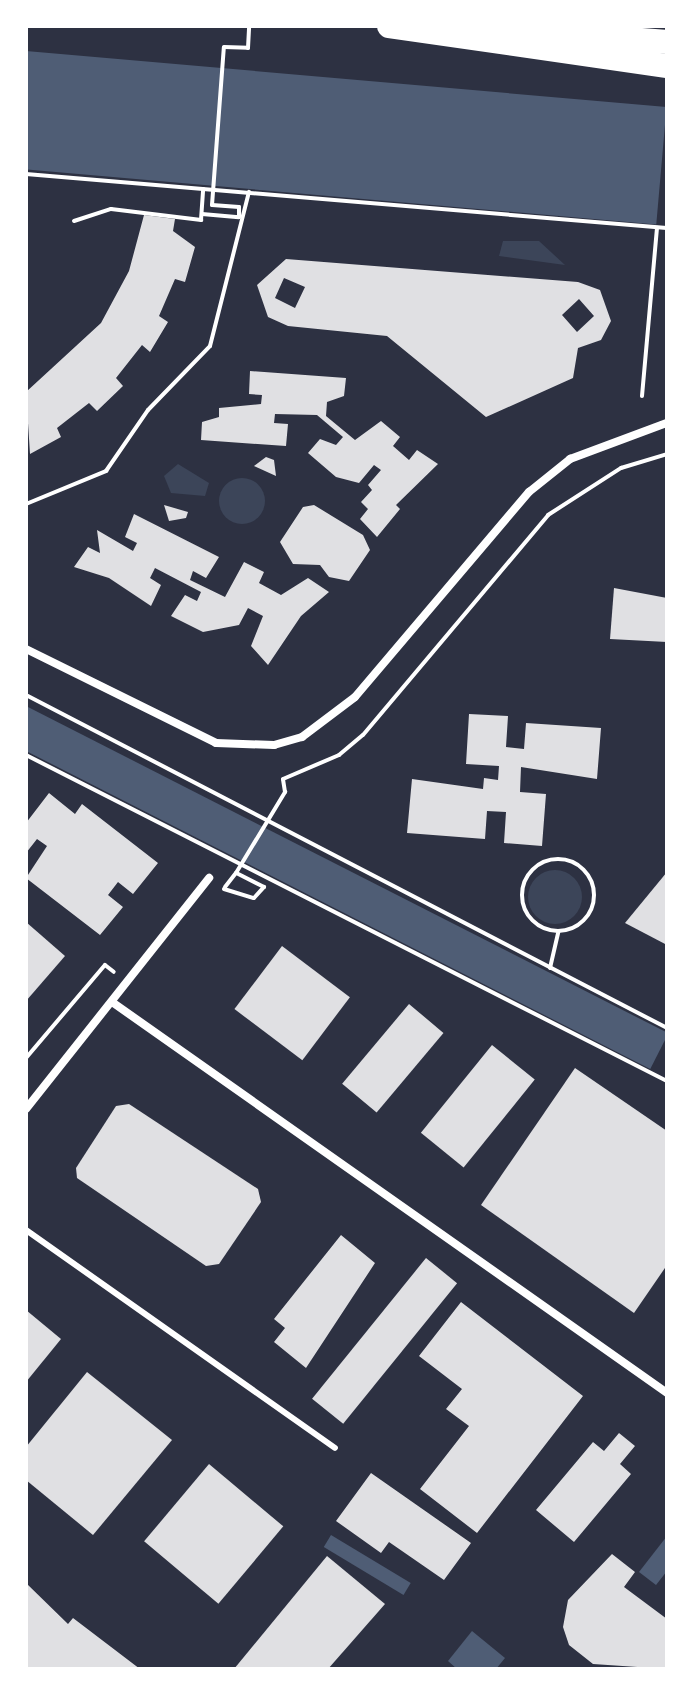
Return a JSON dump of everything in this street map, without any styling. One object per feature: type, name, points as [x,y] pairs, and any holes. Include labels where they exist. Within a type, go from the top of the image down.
[{"type":"highway","points":[[389,26],[667,66]]},
{"type":"highway","points":[[454,26],[667,42]]},
{"type":"street","points":[[26,649],[216,743],[274,745],[302,737],[355,697],[529,492],[570,459],[667,423]]},
{"type":"street","points":[[26,1109],[209,878]]},
{"type":"street","points":[[112,1002],[667,1393]]},
{"type":"lane","points":[[26,1230],[335,1448]]},
{"type":"path","points":[[202,214],[239,217],[239,207],[212,205],[224,47],[248,48],[249,26]]},
{"type":"path","points":[[26,174],[667,228]]},
{"type":"path","points":[[74,221],[111,209],[201,220],[203,189]]},
{"type":"path","points":[[26,504],[106,471],[148,410],[210,346],[249,192]]},
{"type":"path","points":[[642,396],[657,228]]},
{"type":"path","points":[[219,895],[238,870],[285,792],[283,779],[339,755],[363,735],[548,515],[621,468],[667,454]]},
{"type":"path","points":[[26,695],[667,1028]]},
{"type":"path","points":[[26,755],[238,870],[667,1081]]},
{"type":"path","points":[[561,859],[582,868],[594,897],[578,925],[558,931],[527,916],[521,893],[538,864],[561,859]]},
{"type":"path","points":[[225,887],[254,898],[264,887],[238,870]]},
{"type":"path","points":[[550,968],[558,931]]},
{"type":"path","points":[[26,1058],[105,965],[128,983]]},
{"type":"shaded area","points":[[26,51],[667,107],[656,225],[26,169]]},
{"type":"shaded area","points":[[503,241],[539,241],[565,265],[499,256]]},
{"type":"shaded area","points":[[178,464],[209,483],[205,496],[171,493],[164,476]]},
{"type":"shaded area","points":[[242,478],[258,485],[265,501],[258,517],[242,524],[226,517],[219,501],[226,485]]},
{"type":"shaded area","points":[[26,706],[667,1033],[650,1069],[26,751]]},
{"type":"shaded area","points":[[555,870],[574,878],[582,897],[574,916],[555,924],[536,916],[528,897],[536,878]]},
{"type":"shaded area","points":[[331,1535],[411,1583],[404,1595],[324,1547]]},
{"type":"shaded area","points":[[667,1536],[667,1571],[656,1585],[639,1572]]},
{"type":"shaded area","points":[[472,1631],[505,1658],[496,1669],[457,1669],[448,1661]]},
{"type":"building","points":[[144,215],[175,219],[173,231],[195,247],[185,282],[175,279],[159,316],[168,322],[150,352],[142,345],[116,378],[123,386],[97,411],[89,403],[57,428],[61,437],[30,454],[26,392],[101,323],[129,271]]},
{"type":"building","points":[[286,259],[578,282],[600,290],[611,321],[601,340],[578,348],[573,378],[486,417],[387,336],[288,326],[268,317],[257,285]],"holes":[[[284,278],[305,287],[295,308],[275,298]],[[579,299],[594,316],[577,332],[562,315]]]},
{"type":"building","points":[[250,371],[346,378],[344,396],[327,402],[326,416],[355,440],[381,421],[400,437],[393,446],[409,460],[417,450],[438,464],[396,505],[400,509],[377,537],[360,519],[368,509],[361,502],[372,490],[368,485],[381,470],[374,465],[359,483],[336,477],[308,453],[320,439],[336,445],[343,437],[317,415],[275,414],[274,423],[288,424],[286,446],[201,440],[202,422],[219,417],[219,408],[261,404],[262,395],[249,394]]},
{"type":"building","points":[[266,457],[274,460],[276,476],[254,466]]},
{"type":"building","points":[[164,505],[188,512],[186,518],[169,521]]},
{"type":"building","points":[[314,505],[363,535],[370,550],[349,581],[329,577],[320,565],[293,564],[280,542],[303,507]]},
{"type":"building","points":[[134,514],[219,557],[206,578],[193,571],[190,580],[225,597],[244,562],[264,572],[259,583],[281,595],[308,578],[329,592],[301,616],[268,665],[251,646],[263,616],[248,608],[239,625],[203,632],[171,616],[185,595],[197,601],[201,592],[155,568],[150,578],[161,585],[151,606],[109,578],[74,567],[88,547],[100,553],[97,530],[133,551],[137,543],[125,537]]},
{"type":"building","points":[[614,588],[667,598],[667,642],[610,639]]},
{"type":"building","points":[[469,714],[508,716],[506,747],[524,749],[526,723],[601,728],[597,779],[521,767],[520,792],[546,794],[542,846],[504,843],[506,812],[487,811],[485,839],[407,833],[412,779],[483,789],[484,778],[498,780],[499,766],[466,764]]},
{"type":"building","points":[[49,793],[75,814],[82,804],[158,863],[133,894],[118,882],[108,895],[123,907],[100,935],[26,878],[47,846],[37,839],[26,853],[26,823]]},
{"type":"building","points":[[667,872],[667,945],[625,923]]},
{"type":"building","points":[[26,922],[65,956],[26,1001]]},
{"type":"building","points":[[282,946],[350,997],[302,1060],[234,1009]]},
{"type":"building","points":[[409,1004],[443,1033],[377,1113],[342,1084]]},
{"type":"building","points":[[492,1045],[535,1080],[464,1167],[421,1133]]},
{"type":"building","points":[[575,1068],[667,1131],[667,1265],[634,1313],[481,1205]]},
{"type":"building","points":[[129,1104],[258,1189],[261,1202],[219,1264],[206,1266],[77,1178],[76,1168],[116,1106]]},
{"type":"building","points":[[341,1235],[375,1263],[306,1368],[274,1342],[285,1328],[274,1319]]},
{"type":"building","points":[[426,1258],[457,1283],[343,1424],[312,1399]]},
{"type":"building","points":[[461,1302],[583,1396],[477,1533],[420,1489],[469,1426],[446,1409],[462,1389],[419,1356]]},
{"type":"building","points":[[26,1310],[61,1339],[26,1382]]},
{"type":"building","points":[[87,1372],[172,1440],[93,1535],[26,1480],[26,1447]]},
{"type":"building","points":[[619,1433],[635,1446],[620,1464],[631,1474],[574,1542],[536,1510],[593,1442],[604,1451]]},
{"type":"building","points":[[209,1464],[283,1526],[218,1604],[144,1541]]},
{"type":"building","points":[[371,1473],[471,1543],[444,1580],[389,1542],[381,1553],[336,1521]]},
{"type":"building","points":[[612,1554],[635,1572],[624,1587],[667,1619],[667,1669],[593,1664],[569,1645],[563,1627],[568,1600]]},
{"type":"building","points":[[327,1556],[385,1604],[328,1669],[234,1669]]},
{"type":"building","points":[[26,1583],[68,1624],[73,1618],[140,1669],[26,1669]]}]
